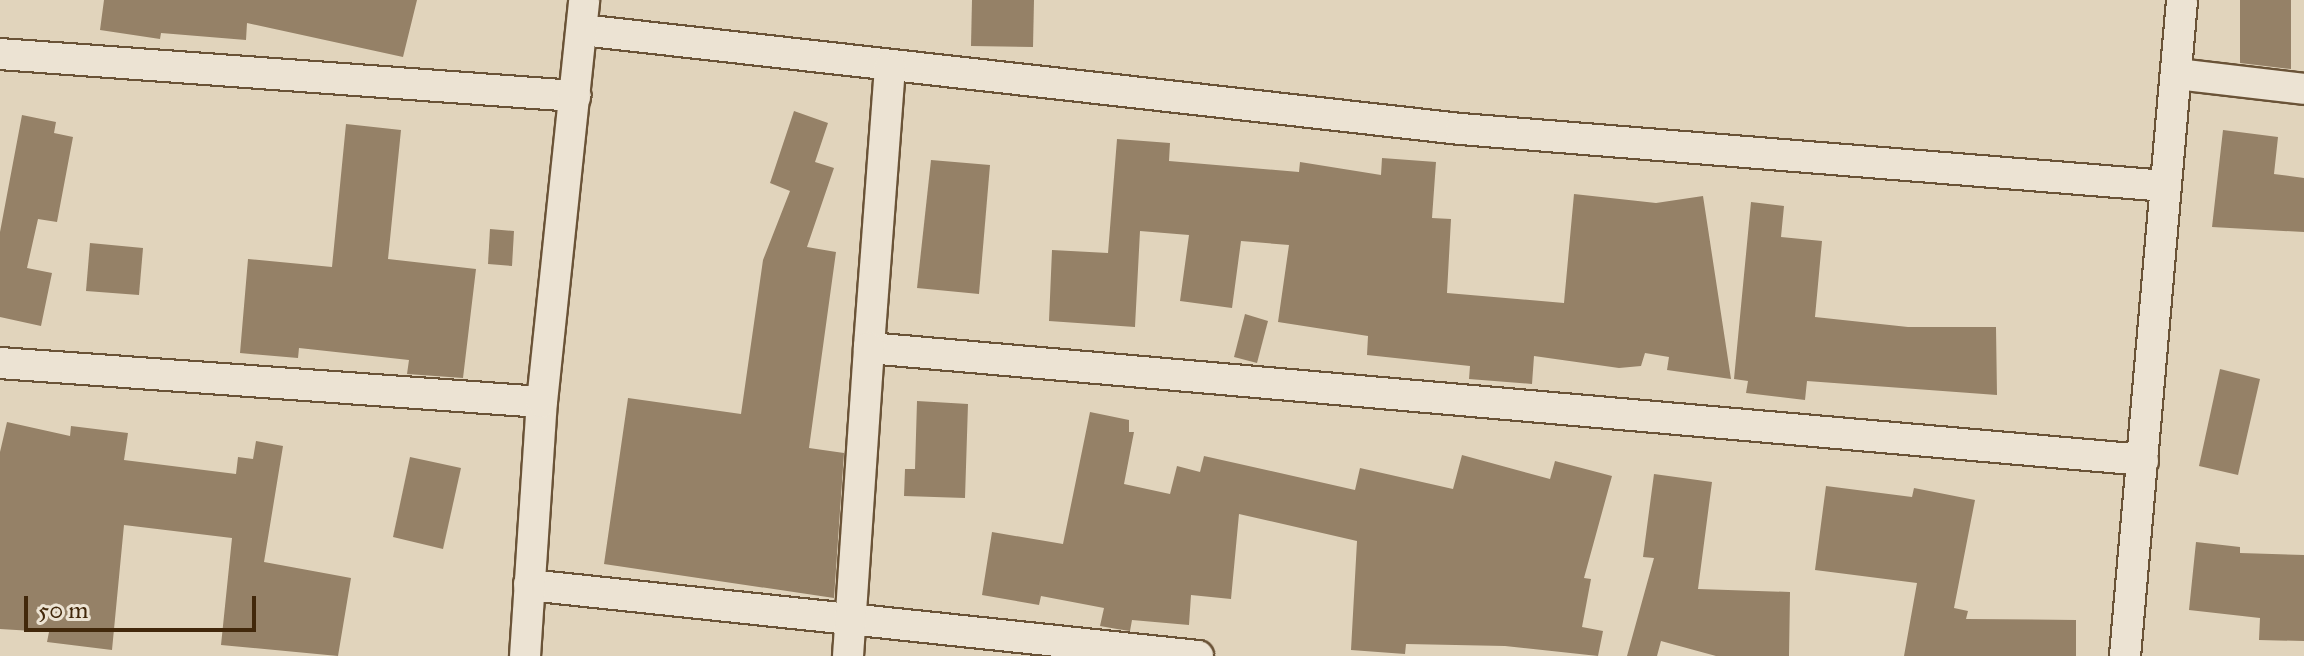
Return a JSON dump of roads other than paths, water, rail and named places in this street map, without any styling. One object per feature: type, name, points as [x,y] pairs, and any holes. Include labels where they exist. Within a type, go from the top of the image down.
[{"type":"street","points":[[2125,656],[2182,0]]},
{"type":"street","points":[[525,656],[542,402],[583,15],[890,67],[1461,129],[2166,186]]},
{"type":"street","points":[[0,54],[575,96]]},
{"type":"street","points":[[848,656],[890,67]]},
{"type":"street","points":[[2177,74],[2304,89]]},
{"type":"street","points":[[869,348],[2143,460]]},
{"type":"street","points":[[0,363],[542,402]]},
{"type":"street","points":[[529,585],[852,624],[1198,656]]}]
